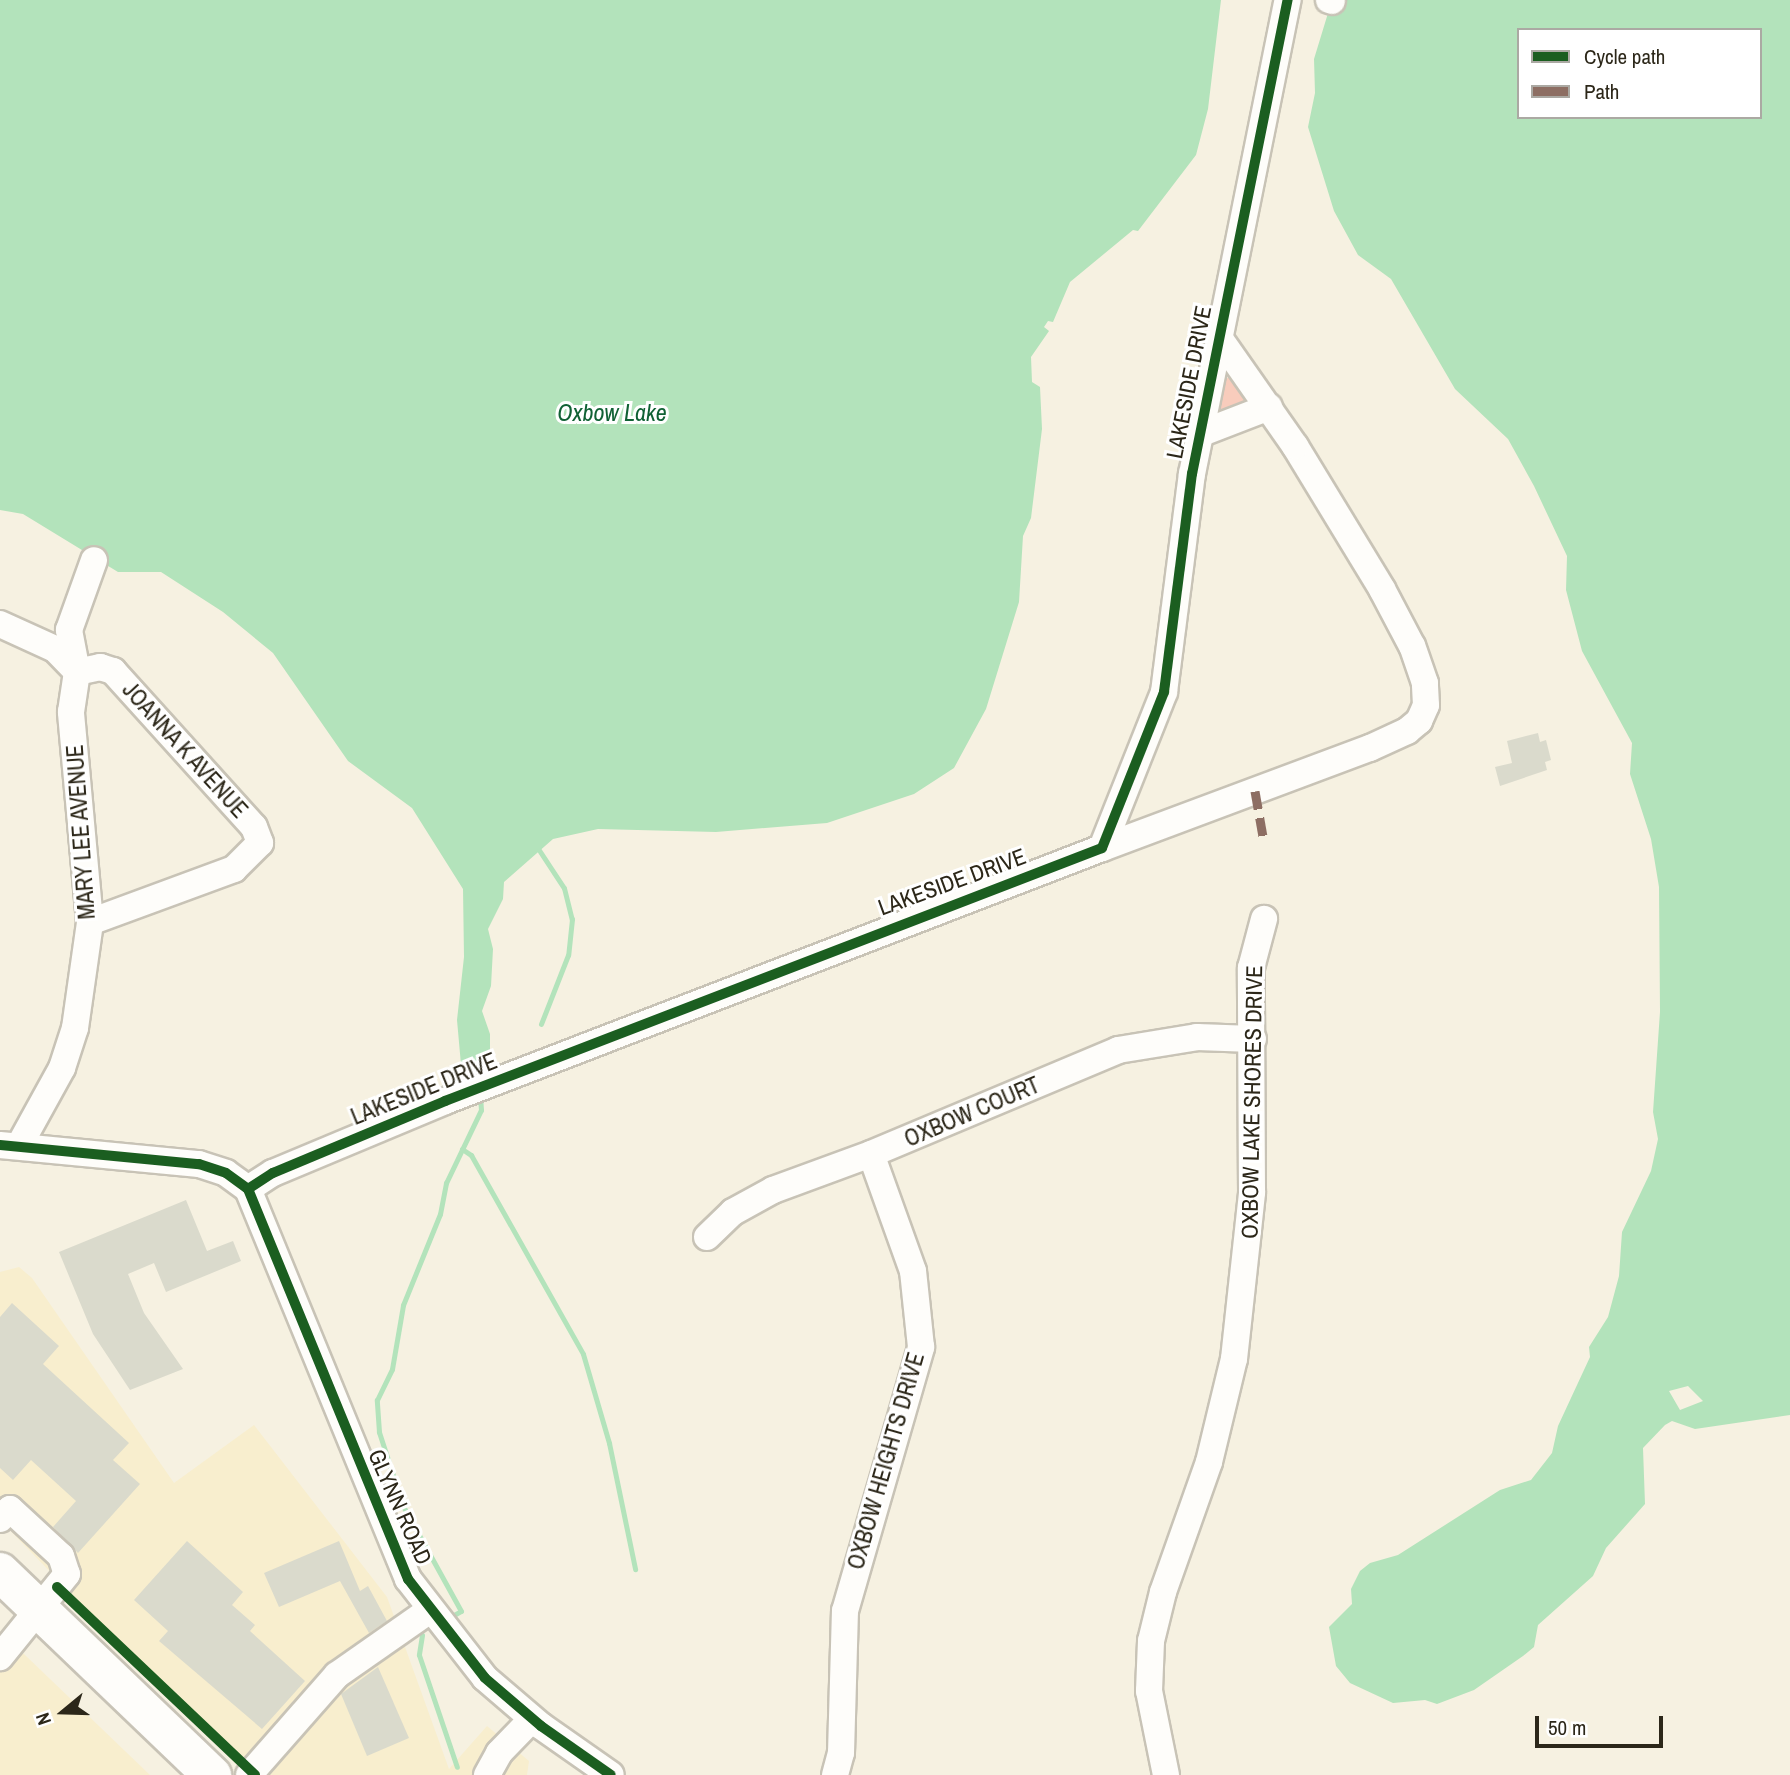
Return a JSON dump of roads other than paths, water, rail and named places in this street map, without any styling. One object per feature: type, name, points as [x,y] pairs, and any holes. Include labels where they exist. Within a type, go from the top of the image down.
[{"type":"highway","points":[[0,1572],[212,1775]]},
{"type":"street","name":"LAKESIDE DRIVE","points":[[1102,848],[1164,692],[1176,617],[1182,538],[1218,336],[1288,0]]},
{"type":"street","name":"LAKESIDE DRIVE","points":[[248,1189],[273,1173],[445,1101],[1102,848],[1370,748],[1407,731],[1419,721],[1426,705],[1425,683],[1412,646],[1382,589],[1269,407],[1218,336]]},
{"type":"street","name":"LAKESIDE DRIVE","points":[[1202,433],[1269,407]]},
{"type":"street","name":"MARY LEE AVENUE","points":[[9,1146],[62,1068],[75,1028],[90,922],[71,712],[77,672],[69,630],[94,560]]},
{"type":"street","points":[[0,624],[55,649],[77,672]]},
{"type":"street","name":"JOANNA K AVENUE","points":[[77,672],[100,667],[113,671],[254,827],[260,843],[234,869],[90,922]]},
{"type":"street","name":"OXBOW LAKE SHORES DRIVE","points":[[1166,1775],[1149,1691],[1151,1641],[1163,1592],[1209,1462],[1234,1359],[1252,1192],[1251,968],[1264,919]]},
{"type":"street","name":"OXBOW COURT","points":[[707,1237],[733,1212],[773,1190],[871,1154],[1118,1051],[1197,1037],[1253,1039]]},
{"type":"street","points":[[9,1146],[200,1164],[226,1173],[248,1189]]},
{"type":"street","name":"OXBOW HEIGHTS DRIVE","points":[[835,1775],[841,1753],[847,1600],[921,1347],[913,1271],[871,1154]]},
{"type":"street","name":"GLYNN ROAD","points":[[248,1189],[272,1237],[380,1518],[408,1579],[485,1678],[533,1719],[611,1775]]},
{"type":"street","points":[[0,1657],[67,1574],[61,1556],[3,1509]]},
{"type":"street","points":[[249,1775],[337,1675],[430,1610]]},
{"type":"street","points":[[487,1775],[499,1753],[533,1719]]},
{"type":"water","name":"Oxbow Lake","points":[[0,0],[1221,0],[1208,109],[1196,155],[1138,231],[1133,230],[1070,282],[1053,322],[1048,321],[1044,327],[1049,331],[1031,357],[1032,382],[1040,387],[1042,429],[1031,518],[1023,536],[1019,602],[986,709],[954,768],[914,794],[827,823],[716,832],[598,829],[553,839],[504,882],[503,899],[488,929],[493,949],[491,986],[482,1011],[490,1034],[490,1066],[479,1075],[462,1076],[457,1020],[464,957],[463,889],[412,808],[348,761],[273,653],[223,612],[161,572],[118,572],[23,514],[0,510]]},
{"type":"water","points":[[1332,0],[1790,0],[1790,1415],[1695,1429],[1672,1421],[1665,1425],[1643,1448],[1645,1504],[1606,1548],[1593,1576],[1538,1625],[1534,1647],[1474,1690],[1437,1704],[1425,1700],[1393,1703],[1350,1683],[1336,1666],[1329,1627],[1352,1604],[1351,1589],[1360,1571],[1370,1563],[1398,1555],[1500,1490],[1531,1480],[1552,1453],[1558,1426],[1590,1357],[1589,1347],[1608,1317],[1619,1276],[1622,1232],[1651,1171],[1658,1139],[1653,1112],[1660,1012],[1659,887],[1651,839],[1630,774],[1632,743],[1582,651],[1566,590],[1567,556],[1508,439],[1455,389],[1391,279],[1358,255],[1334,211],[1308,127],[1315,93],[1314,59]],"holes":[[[1688,1386],[1703,1401],[1680,1410],[1669,1391]]]},
{"type":"waterway","points":[[539,850],[564,888],[572,919],[568,955],[541,1024]]},
{"type":"waterway","points":[[452,1616],[461,1611],[403,1506],[379,1432],[377,1400],[392,1369],[403,1305],[440,1214],[446,1183],[481,1110],[480,1096]]},
{"type":"waterway","points":[[462,1149],[471,1155],[583,1354],[609,1443],[635,1569]]},
{"type":"waterway","points":[[422,1635],[419,1655],[457,1767]]}]
